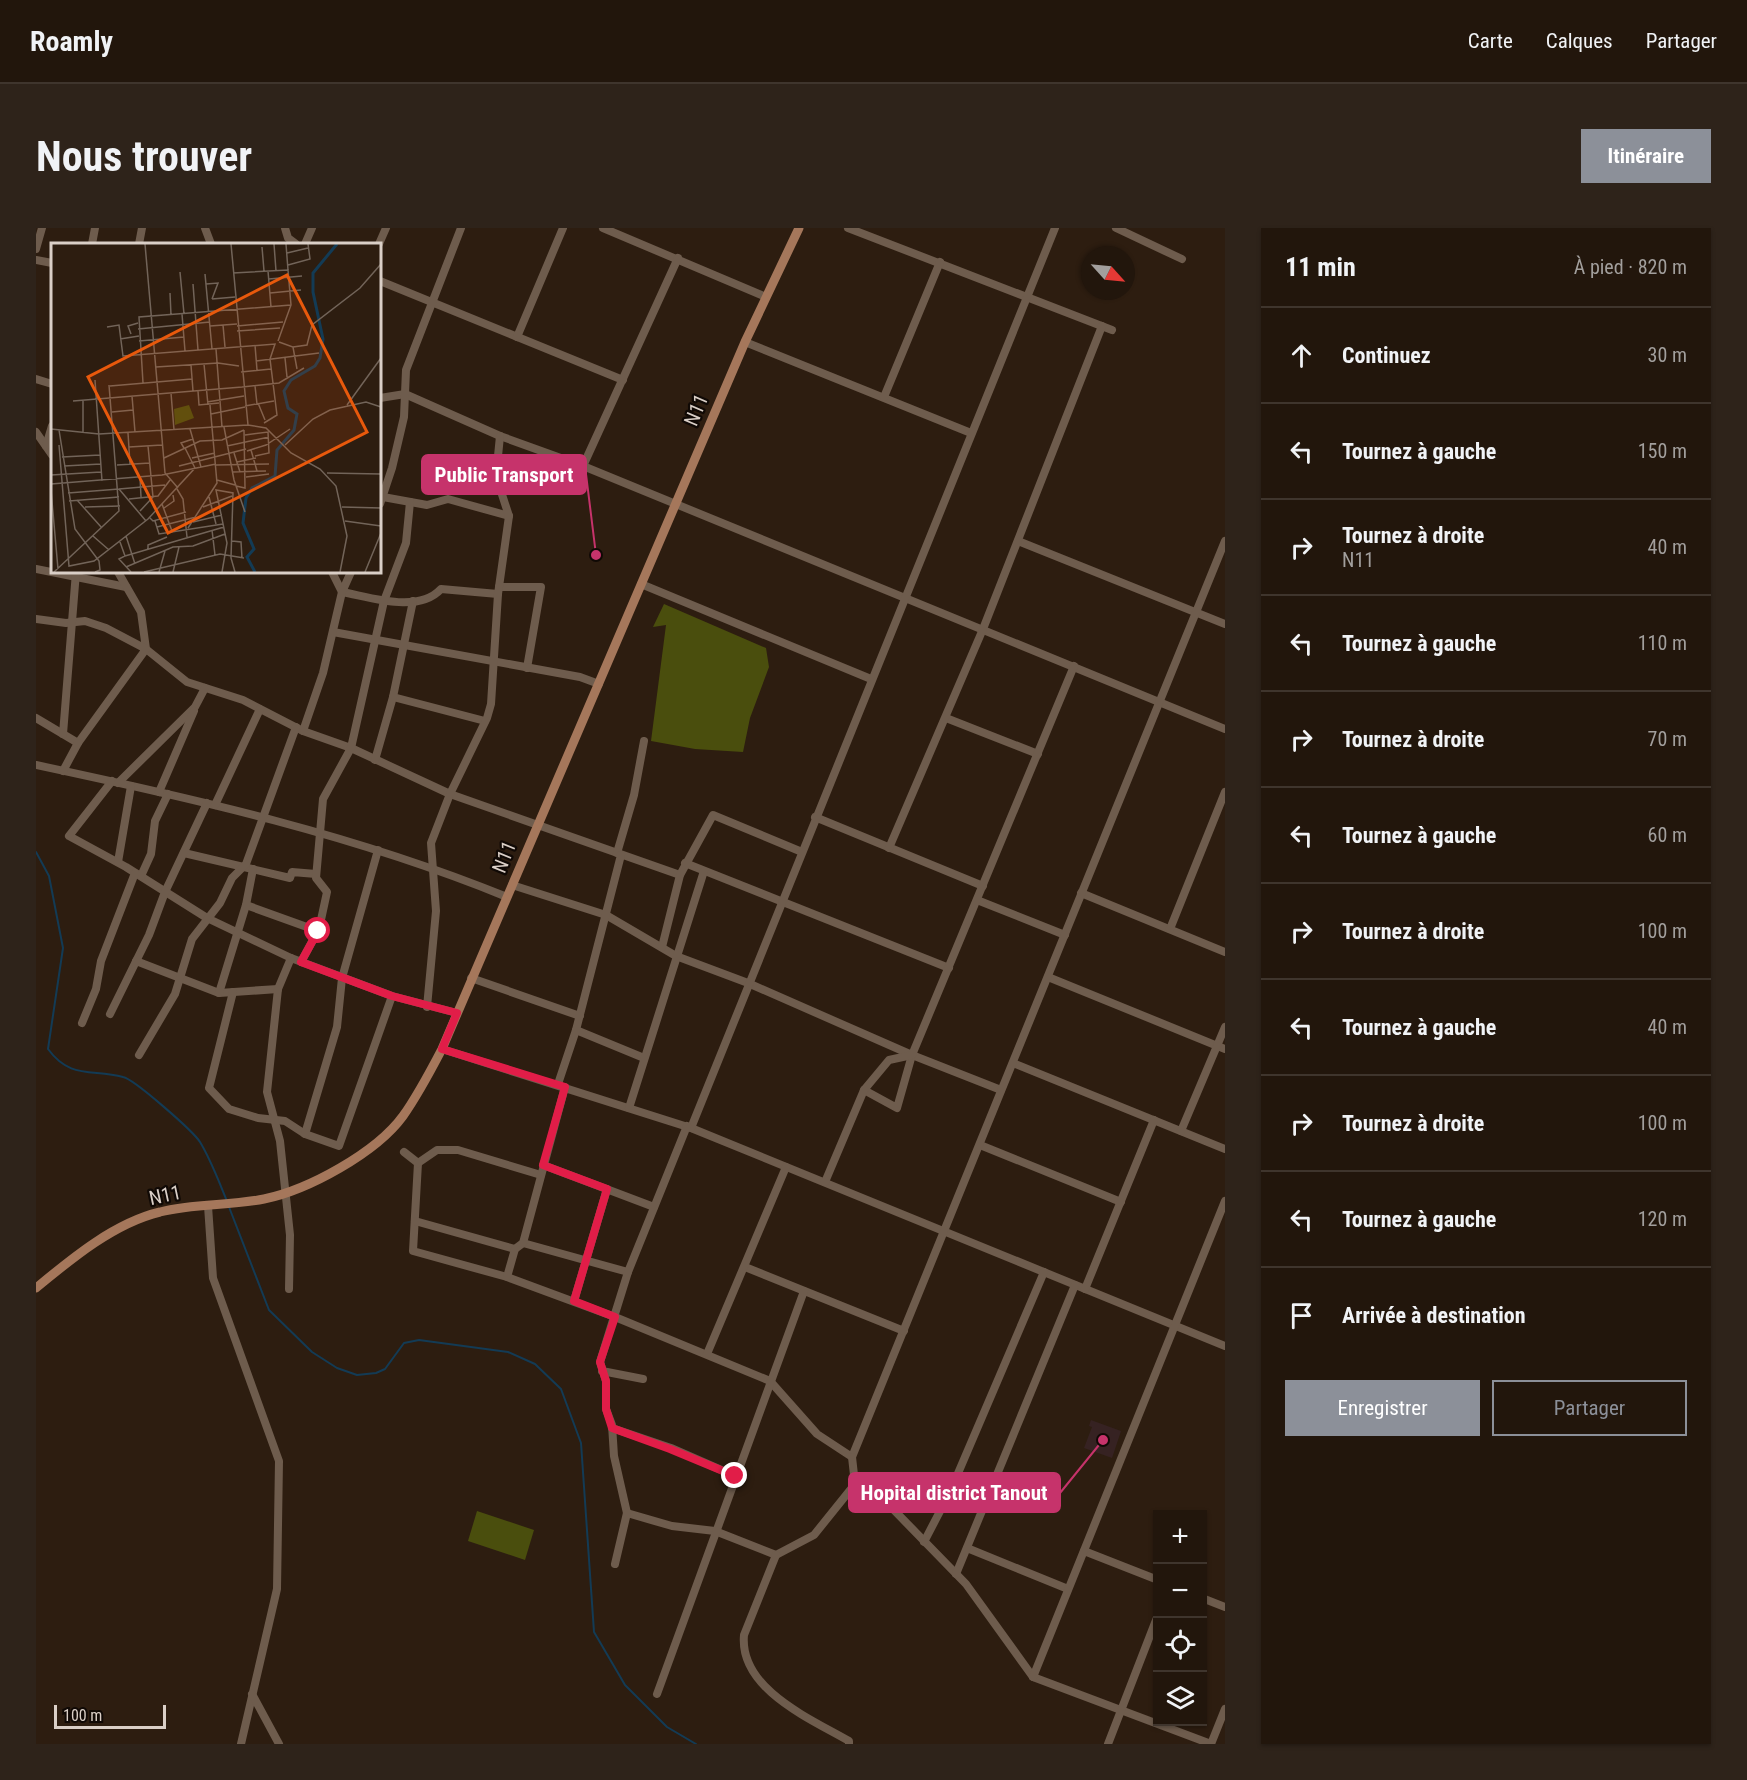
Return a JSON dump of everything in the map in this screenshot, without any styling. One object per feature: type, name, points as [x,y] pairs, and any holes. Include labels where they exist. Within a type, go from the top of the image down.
[{"type":"main road","name":"N11","points":[[36,1288],[93,1245],[141,1218],[160,1212],[241,1203],[285,1194],[336,1171],[385,1134],[401,1118],[442,1049],[745,342],[800,228]]},
{"type":"street","points":[[36,249],[42,228]]},
{"type":"street","points":[[92,243],[95,228]]},
{"type":"street","points":[[139,243],[142,228]]},
{"type":"street","points":[[206,228],[211,243]]},
{"type":"street","points":[[285,228],[288,238],[295,243]]},
{"type":"street","points":[[305,243],[312,228]]},
{"type":"street","points":[[379,243],[386,228]]},
{"type":"street","points":[[517,337],[563,228]]},
{"type":"street","points":[[603,228],[766,297]]},
{"type":"street","points":[[848,228],[1112,330]]},
{"type":"street","points":[[615,1564],[627,1513],[614,1456],[612,1428],[606,1409],[606,1381],[600,1362],[628,1272],[782,901],[1055,228]]},
{"type":"street","points":[[1116,228],[1182,259]]},
{"type":"street","points":[[459,229],[406,370],[404,417],[381,500],[427,505],[448,499],[508,516]]},
{"type":"street","points":[[584,466],[678,258]]},
{"type":"street","points":[[36,260],[51,263]]},
{"type":"street","points":[[884,397],[940,262]]},
{"type":"street","points":[[381,281],[623,380]]},
{"type":"street","points":[[889,848],[983,629],[1102,326]]},
{"type":"street","points":[[745,342],[971,433]]},
{"type":"street","points":[[36,379],[51,384]]},
{"type":"street","points":[[381,398],[405,394],[500,436],[584,466],[675,506],[904,596],[1225,729]]},
{"type":"street","points":[[46,446],[51,429]]},
{"type":"street","points":[[36,432],[51,454]]},
{"type":"street","points":[[427,1006],[436,911],[432,843],[450,794],[491,704],[499,591],[508,516],[496,476],[500,436]]},
{"type":"street","points":[[301,962],[318,931],[327,892],[316,874],[322,799],[351,748],[384,601],[406,543],[410,502]]},
{"type":"street","points":[[1018,541],[1225,624]]},
{"type":"street","points":[[849,1744],[849,1741],[778,1700],[747,1660],[743,1647],[744,1635],[776,1556],[814,1535],[855,1484],[852,1457],[1225,541]]},
{"type":"street","points":[[36,569],[51,571]]},
{"type":"street","points":[[63,771],[78,743],[146,649],[141,612],[119,573]]},
{"type":"street","points":[[332,573],[342,592]]},
{"type":"street","points":[[139,1055],[175,994],[192,939],[220,903],[232,878],[243,867],[323,672],[342,592],[351,573]]},
{"type":"street","points":[[63,734],[75,574],[126,587]]},
{"type":"street","points":[[641,584],[871,679]]},
{"type":"street","points":[[342,592],[384,601],[413,601],[436,595],[441,589],[499,591],[541,587],[527,668]]},
{"type":"street","points":[[375,760],[393,697],[413,601]]},
{"type":"street","points":[[36,619],[85,621],[106,628],[146,649],[187,682],[243,700],[299,729],[351,748],[450,794],[680,875]]},
{"type":"street","points":[[333,632],[376,638],[405,646],[580,677],[599,684]]},
{"type":"street","points":[[864,1090],[897,1108],[912,1054],[1074,666]]},
{"type":"street","points":[[159,792],[205,688]]},
{"type":"street","points":[[393,697],[485,721]]},
{"type":"street","points":[[195,707],[115,782],[69,836],[118,862],[207,918],[291,958],[392,996],[457,1013]]},
{"type":"street","points":[[110,1014],[149,935],[183,853],[260,709]]},
{"type":"street","points":[[36,718],[78,743]]},
{"type":"street","points":[[946,718],[1038,754]]},
{"type":"street","points":[[507,1276],[514,1249],[522,1243],[541,1175],[561,1085],[606,915],[644,741]]},
{"type":"street","points":[[36,765],[262,816],[434,867],[507,897]]},
{"type":"street","points":[[118,862],[131,786]]},
{"type":"street","points":[[1170,929],[1225,792]]},
{"type":"street","points":[[82,1023],[96,989],[101,961],[138,874],[151,854],[155,821],[168,794]]},
{"type":"street","points":[[662,947],[680,875],[713,815],[801,852]]},
{"type":"street","points":[[815,817],[983,886]]},
{"type":"street","points":[[305,1134],[337,1027],[342,978],[378,850]]},
{"type":"street","points":[[183,853],[290,878],[292,872],[316,874]]},
{"type":"street","points":[[685,863],[949,968]]},
{"type":"street","points":[[219,993],[246,905],[253,869]]},
{"type":"street","points":[[629,1108],[704,871]]},
{"type":"street","points":[[512,885],[606,915],[676,956],[748,983],[1001,1090]]},
{"type":"street","points":[[1081,893],[1225,952]]},
{"type":"street","points":[[977,900],[1065,935]]},
{"type":"street","points":[[246,905],[318,931]]},
{"type":"street","points":[[289,1289],[290,1235],[280,1141],[267,1092],[278,989],[291,958]]},
{"type":"street","points":[[136,961],[219,993],[278,989]]},
{"type":"street","points":[[1048,977],[1221,1047]]},
{"type":"street","points":[[471,978],[580,1016]]},
{"type":"street","points":[[232,992],[208,1088],[229,1109],[274,1121],[285,1121],[305,1134],[339,1146],[392,996]]},
{"type":"street","points":[[1181,1131],[1221,1047],[1225,1027]]},
{"type":"street","points":[[576,1030],[644,1058]]},
{"type":"street","points":[[442,1049],[689,1127],[1225,1346]]},
{"type":"street","points":[[825,1182],[864,1090],[889,1060],[912,1054]]},
{"type":"street","points":[[1013,1063],[1225,1149]]},
{"type":"street","points":[[1085,1289],[1154,1120]]},
{"type":"street","points":[[980,1145],[1121,1202]]},
{"type":"street","points":[[418,1163],[437,1150],[458,1150],[541,1175]]},
{"type":"street","points":[[404,1152],[418,1163]]},
{"type":"street","points":[[418,1163],[413,1251],[507,1276],[708,1354],[770,1381],[817,1434],[852,1457]]},
{"type":"street","points":[[543,1165],[654,1207]]},
{"type":"street","points":[[708,1354],[786,1167]]},
{"type":"street","points":[[574,1301],[588,1261],[607,1189]]},
{"type":"street","points":[[1033,1677],[1225,1201]]},
{"type":"street","points":[[208,1206],[213,1278],[279,1461],[277,1589],[241,1744]]},
{"type":"street","points":[[415,1221],[514,1249]]},
{"type":"street","points":[[522,1243],[628,1272]]},
{"type":"street","points":[[745,1267],[904,1331]]},
{"type":"street","points":[[924,1542],[950,1492],[1044,1272]]},
{"type":"street","points":[[956,1574],[1075,1285]]},
{"type":"street","points":[[657,1694],[714,1531],[804,1291]]},
{"type":"street","points":[[602,1371],[643,1379]]},
{"type":"street","points":[[612,1428],[735,1476]]},
{"type":"street","points":[[855,1484],[890,1506],[956,1574],[1033,1677],[1211,1744],[1225,1709]]},
{"type":"street","points":[[627,1513],[672,1526],[714,1531],[776,1556]]},
{"type":"street","points":[[967,1548],[1068,1589]]},
{"type":"street","points":[[1084,1551],[1153,1578]]},
{"type":"street","points":[[1207,1600],[1225,1607]]},
{"type":"street","points":[[1108,1744],[1157,1618]]},
{"type":"street","points":[[252,1694],[279,1744]]},
{"type":"shaded area","points":[[664,604],[766,648],[769,667],[750,718],[743,752],[695,749],[651,741],[666,625],[653,627]]},
{"type":"shaded area","points":[[1091,1420],[1121,1431],[1112,1458],[1084,1448],[1092,1427],[1089,1426]]},
{"type":"shaded area","points":[[477,1511],[534,1530],[525,1560],[468,1541]]},
{"type":"waterway","points":[[36,852],[49,876],[63,948],[48,1049],[64,1065],[73,1069],[123,1077],[139,1086],[163,1106],[200,1142],[227,1201]]},
{"type":"waterway","points":[[229,1207],[269,1310],[312,1352],[337,1368],[357,1375],[376,1373],[385,1369],[404,1343],[419,1340],[508,1352],[535,1364],[561,1389],[581,1443],[594,1632],[625,1685],[667,1727],[696,1744]]},
{"type":"place","name":"Public Transport","points":[[596,555]]},
{"type":"place","name":"Hopital district Tanout","points":[[1103,1440]]},
{"type":"route","points":[[318,931],[301,962],[392,996],[457,1013],[442,1049],[565,1087],[543,1165],[607,1189],[588,1261],[574,1301],[615,1317],[600,1362],[606,1381],[606,1409],[612,1428],[735,1476]]}]
